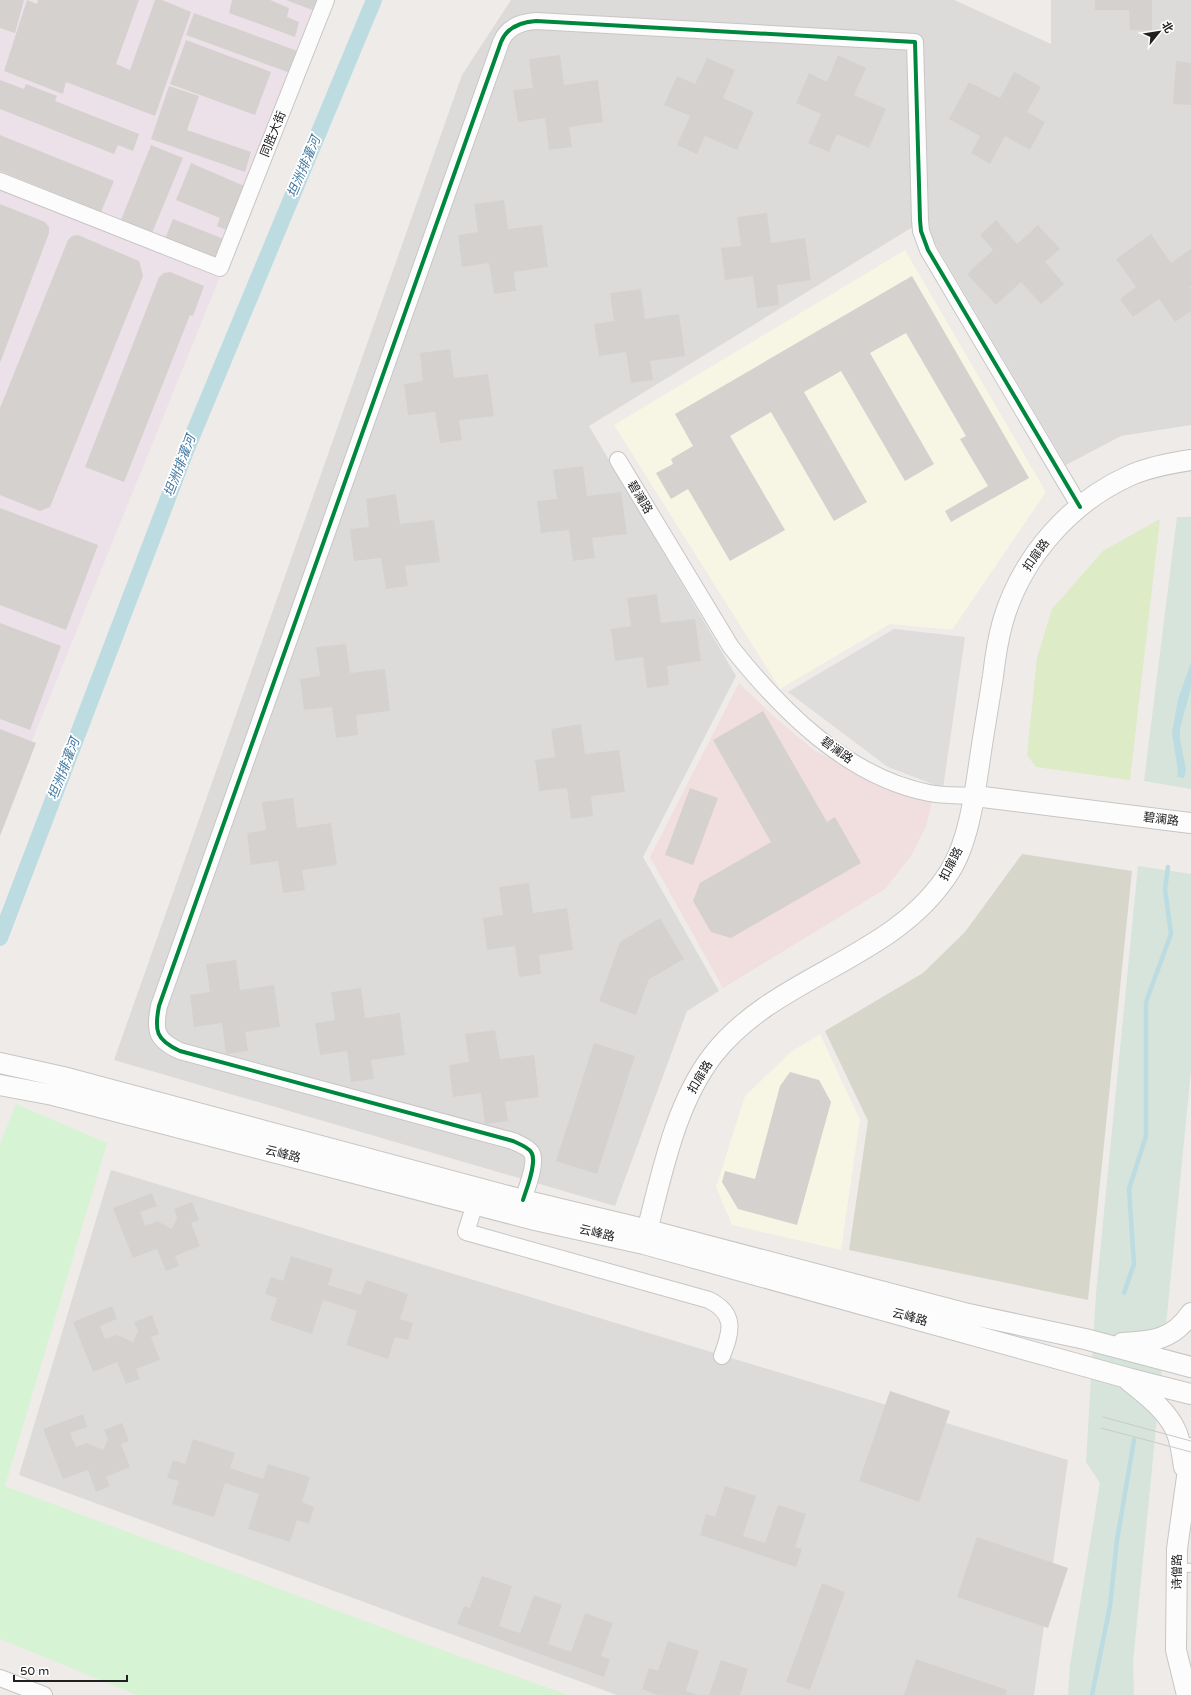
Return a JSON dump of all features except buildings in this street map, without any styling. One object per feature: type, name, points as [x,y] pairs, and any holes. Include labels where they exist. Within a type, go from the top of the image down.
[{"type":"street","name":"同胜大街","points":[[0,181],[220,268],[326,0]]},
{"type":"street","points":[[523,1200],[534,1163],[533,1155],[530,1151],[513,1141],[180,1051],[162,1040],[156,1024],[159,1006],[499,49],[504,36],[508,31],[520,23],[536,21],[914,42],[920,220],[923,239],[928,250],[1080,507]]},
{"type":"street","name":"碧澜路","points":[[618,460],[731,647],[749,670],[781,704],[831,747],[862,768],[902,785],[927,792],[974,796],[1191,822]]},
{"type":"street","name":"扣扉路","points":[[646,1237],[681,1113],[698,1078],[714,1054],[733,1033],[758,1011],[887,934],[921,909],[941,885],[951,870],[960,852],[974,796],[996,651],[1002,624],[1009,604],[1035,553],[1049,536],[1080,507],[1113,484],[1133,474],[1154,467],[1191,460]]},
{"type":"street","name":"云峰路","points":[[0,1062],[29,1068],[523,1200],[1125,1377],[1191,1394]]},
{"type":"street","name":"云峰路","points":[[0,1085],[60,1097],[535,1220],[646,1237],[964,1313],[1104,1344],[1191,1367]]},
{"type":"street","points":[[475,1204],[466,1232],[709,1300],[718,1304],[726,1313],[731,1327],[728,1341],[722,1356]]},
{"type":"street","points":[[1104,1344],[1146,1342],[1164,1337],[1182,1324],[1191,1313]]},
{"type":"street","points":[[1125,1377],[1153,1401],[1176,1431],[1182,1452],[1186,1482]]},
{"type":"street","name":"诗僧路","points":[[1187,1695],[1176,1650],[1184,1567],[1177,1549],[1191,1448]]},
{"type":"street","points":[[0,1678],[44,1695]]},
{"type":"shaded area","points":[[0,0],[332,0],[0,820]]},
{"type":"shaded area","points":[[511,0],[954,0],[1051,44],[1051,0],[1191,0],[1191,425],[1121,436],[1066,465],[930,235],[911,228],[589,426],[736,676],[643,857],[719,991],[687,1011],[615,1206],[114,1060],[462,75]]},
{"type":"shaded area","points":[[905,250],[1046,492],[952,630],[890,624],[780,689],[614,425]]},
{"type":"shaded area","points":[[1177,517],[1191,517],[1191,789],[1144,781]]},
{"type":"shaded area","points":[[894,629],[965,637],[943,788],[888,767],[788,692]]},
{"type":"shaded area","points":[[739,683],[772,715],[815,751],[898,793],[932,802],[926,826],[911,856],[885,889],[723,988],[650,857]]},
{"type":"shaded area","points":[[1022,854],[1132,871],[1088,1300],[849,1250],[868,1121],[825,1031],[923,973],[965,932]]},
{"type":"shaded area","points":[[1138,866],[1191,874],[1191,1070],[1133,1662],[1134,1695],[1068,1695],[1070,1665],[1100,1483],[1086,1462],[1096,1294]]},
{"type":"shaded area","points":[[820,1034],[860,1120],[841,1250],[732,1225],[716,1187],[745,1096],[791,1052]]},
{"type":"shaded area","points":[[111,1170],[1068,1460],[1034,1695],[617,1695],[19,1475]]},
{"type":"green space","points":[[1160,519],[1130,780],[1036,767],[1027,755],[1037,658],[1052,609],[1103,551]]},
{"type":"green space","points":[[16,1104],[107,1143],[5,1486],[461,1657],[568,1695],[137,1695],[0,1639],[0,1144]]},
{"type":"water","points":[[1191,663],[1191,688],[1180,728],[1180,740],[1186,770],[1184,778],[1177,777],[1178,771],[1172,733],[1178,699]]},
{"type":"waterway","name":"坦洲排灌河","points":[[0,938],[186,451],[374,0]]},
{"type":"waterway","points":[[1124,1293],[1134,1264],[1129,1189],[1146,1136],[1146,1002],[1171,934],[1165,889],[1168,867]]},
{"type":"waterway","points":[[1092,1695],[1110,1606],[1117,1540],[1134,1440]]},
{"type":"tram line","points":[[1103,1417],[1191,1441]]},
{"type":"tram line","points":[[1101,1428],[1191,1452]]},
{"type":"cycle path","points":[[523,1200],[531,1176],[533,1156],[531,1152],[521,1144],[180,1051],[161,1039],[157,1028],[159,1006],[501,42],[507,33],[515,26],[536,21],[915,42],[921,231],[928,250],[1080,507]]}]
